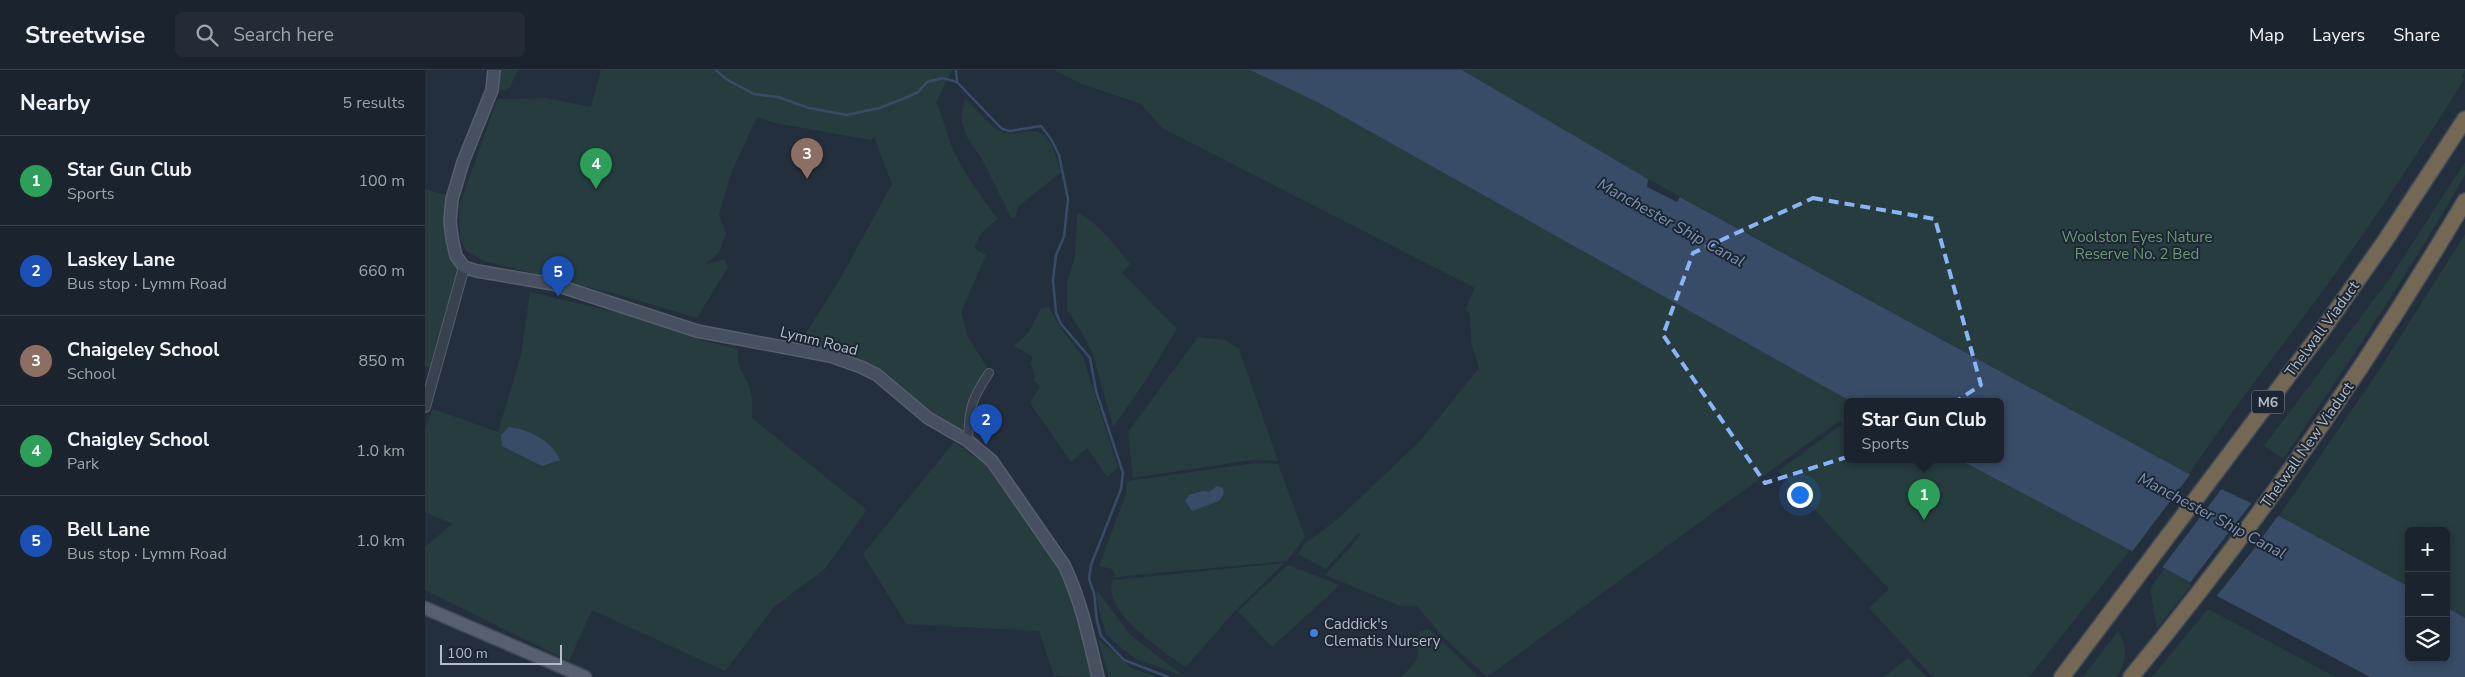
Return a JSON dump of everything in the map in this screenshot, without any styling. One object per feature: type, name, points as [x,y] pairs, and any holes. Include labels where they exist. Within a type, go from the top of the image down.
[{"type":"highway","name":"Thelwall Viaduct","points":[[2062,677],[2319,335],[2385,241],[2465,119]]},
{"type":"highway","name":"Thelwall New Viaduct","points":[[2131,677],[2186,610],[2298,460],[2375,347],[2465,201]]},
{"type":"main road","points":[[464,267],[456,256],[452,238],[452,199],[463,162],[492,90],[494,70]]},
{"type":"main road","name":"Lymm Road","points":[[464,267],[553,284],[697,331],[830,356],[877,375],[927,418],[968,441],[992,462],[1007,480],[1064,565],[1083,614],[1098,677]]},
{"type":"main road","points":[[425,608],[585,677]]},
{"type":"street","points":[[425,406],[464,267]]},
{"type":"street","points":[[968,441],[969,413],[973,397],[989,373]]},
{"type":"highlighted area","points":[[1813,198],[1935,219],[1981,385],[1894,442],[1765,483],[1663,335],[1693,253]]},
{"type":"green space","points":[[497,70],[518,70],[510,87],[505,91],[498,89],[499,75]]},
{"type":"green space","points":[[601,70],[952,70],[936,103],[957,157],[973,184],[998,219],[981,233],[974,248],[986,255],[961,312],[968,337],[988,369],[969,400],[965,425],[959,431],[931,413],[881,369],[858,359],[799,344],[839,281],[892,184],[874,137],[871,140],[775,123],[757,117],[732,171],[719,214],[726,234],[719,252],[706,264],[724,259],[728,267],[697,318],[620,295],[484,261],[466,251],[460,237],[459,207],[497,99],[547,98],[591,107]]},
{"type":"green space","points":[[1054,70],[1250,70],[1321,104],[1845,398],[1844,463],[1966,463],[2130,550],[2029,677],[1933,677],[1869,608],[1889,589],[1778,471],[1843,424],[1839,421],[1487,677],[1443,637],[1417,606],[1400,606],[1325,575],[1361,535],[1358,533],[1326,569],[1298,554],[1305,543],[1338,519],[1420,441],[1479,368],[1471,342],[1470,314],[1465,310],[1475,288],[1162,128],[1141,104],[1082,84]]},
{"type":"green space","name":"Woolston Eyes Nature Reserve No. 2 Bed","points":[[1462,70],[2465,70],[2462,75],[2464,80],[2363,234],[2189,474],[1648,179]]},
{"type":"green space","points":[[965,98],[998,130],[1013,134],[1033,131],[1040,133],[1046,137],[1053,149],[1061,172],[1018,207],[1016,216],[1012,219],[982,159],[967,137],[961,118]]},
{"type":"green space","points":[[2465,162],[2465,175],[2400,283],[2283,459],[2264,446],[2390,278]]},
{"type":"green space","points":[[425,189],[449,196],[446,223],[466,271],[433,369],[425,366]]},
{"type":"green space","points":[[1077,212],[1099,228],[1112,242],[1130,264],[1122,273],[1177,329],[1144,383],[1113,427],[1093,354],[1080,329],[1067,310],[1067,283],[1075,257]]},
{"type":"green space","points":[[2465,234],[2465,618],[2450,609],[2450,527],[2405,527],[2405,585],[2279,516],[2380,369]]},
{"type":"green space","points":[[530,292],[619,313],[704,341],[738,349],[740,368],[752,397],[752,418],[867,510],[825,569],[774,607],[725,671],[592,610],[569,661],[425,590],[425,547],[452,524],[425,512],[425,428],[433,409],[498,432],[521,355]]},
{"type":"green space","points":[[1049,307],[1060,327],[1083,357],[1118,467],[1107,477],[1087,448],[1071,462],[1030,403],[1040,386],[1033,380],[1035,375],[1030,363],[1033,357],[1014,346],[1029,332],[1041,308]]},
{"type":"green space","points":[[1198,337],[1225,340],[1239,349],[1278,461],[1251,460],[1133,478],[1128,432]]},
{"type":"green space","points":[[954,442],[988,466],[1002,483],[1000,486],[1002,489],[1005,487],[1066,580],[1077,610],[1093,677],[1054,676],[1039,631],[906,624],[863,554]]},
{"type":"green space","points":[[1256,463],[1278,464],[1305,537],[1287,561],[1116,577],[1112,569],[1099,566],[1126,494],[1127,481]]},
{"type":"green space","points":[[1284,563],[1233,613],[1186,667],[1137,630],[1116,605],[1112,592],[1113,580]]},
{"type":"green space","points":[[1288,565],[1340,585],[1272,647],[1238,611]]},
{"type":"green space","points":[[2165,568],[2193,583],[2157,628],[2150,589]]},
{"type":"green space","points":[[1097,590],[1130,635],[1185,677],[1134,658],[1106,635],[1096,597]]},
{"type":"green space","points":[[2208,609],[2336,677],[2152,677]]},
{"type":"green space","points":[[1429,629],[1477,677],[1401,677],[1418,656],[1416,639],[1420,631]]},
{"type":"green space","points":[[2118,631],[2125,648],[2120,672],[2116,677],[2083,677]]},
{"type":"green space","points":[[1098,639],[1132,668],[1157,677],[1109,677]]},
{"type":"green space","points":[[1908,658],[1927,677],[1884,677]]},
{"type":"water","name":"Manchester Ship Canal","points":[[1250,70],[1462,70],[1648,179],[1647,187],[1677,202],[1680,197],[2189,474],[2279,516],[2405,585],[2405,662],[2450,662],[2450,609],[2465,618],[2465,677],[2370,677],[1966,463],[2004,463],[2004,398],[1845,398],[1321,104]]},
{"type":"water","points":[[509,427],[532,433],[539,437],[551,447],[560,460],[542,466],[502,446],[501,435]]},
{"type":"water","points":[[1217,486],[1223,488],[1224,494],[1219,501],[1192,511],[1185,501],[1189,495],[1203,491],[1209,492]]},
{"type":"pier","points":[[2192,472],[2223,487],[2161,569],[2131,553]]},
{"type":"pier","points":[[2253,501],[2280,513],[2254,549],[2215,598],[2189,584]]},
{"type":"waterway","points":[[716,70],[726,79],[754,94],[778,97],[809,108],[847,115],[879,108],[905,98],[918,92],[927,82],[943,78],[957,82]]},
{"type":"waterway","points":[[956,70],[957,82],[1002,129],[1010,131],[1041,126],[1051,139],[1059,155],[1068,199],[1064,237],[1056,255],[1053,280],[1056,313],[1061,324],[1090,358],[1096,391],[1123,473],[1121,489],[1091,565],[1089,579],[1094,593],[1097,621],[1101,636],[1124,660],[1168,677]]},
{"type":"place","name":"Chaigeley School","points":[[807,179]]},
{"type":"place","name":"Chaigley School","points":[[596,189]]},
{"type":"place","name":"Bell Lane","points":[[558,297]]},
{"type":"place","name":"Laskey Lane","points":[[986,445]]},
{"type":"place","name":"Star Gun Club","points":[[1924,520]]},
{"type":"place","name":"Caddick's Clematis Nursery","points":[[1314,633]]}]
